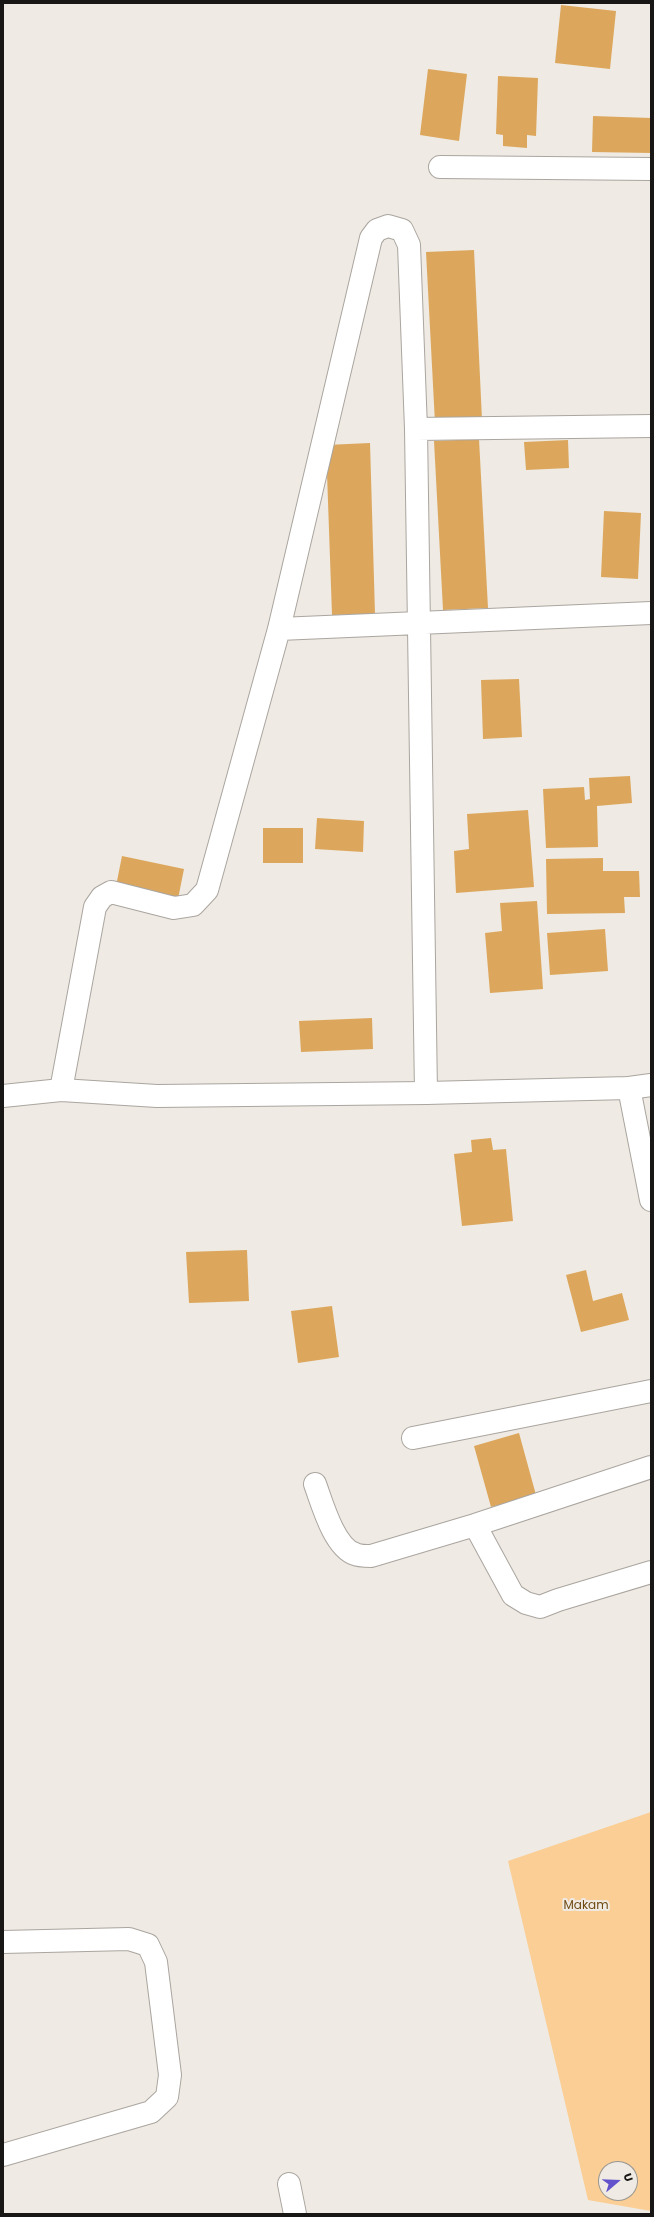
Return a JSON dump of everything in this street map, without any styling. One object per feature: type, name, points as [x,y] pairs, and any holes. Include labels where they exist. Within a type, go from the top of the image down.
[{"type":"street","points":[[440,168],[651,169]]},
{"type":"street","points":[[61,1090],[95,907],[102,897],[111,892],[174,908],[193,904],[208,890],[279,628],[371,238],[377,230],[388,226],[402,230],[409,246],[416,429],[426,1093]]},
{"type":"street","points":[[416,429],[651,426]]},
{"type":"street","points":[[279,628],[651,613]]},
{"type":"street","points":[[3,1096],[61,1090],[157,1096],[426,1093],[629,1088],[651,1085]]},
{"type":"street","points":[[629,1088],[651,1200]]},
{"type":"street","points":[[413,1438],[651,1390]]},
{"type":"street","points":[[315,1484],[330,1526],[343,1546],[354,1554],[371,1556],[475,1525],[651,1468]]},
{"type":"street","points":[[475,1525],[513,1595],[526,1603],[540,1607],[558,1600],[651,1572]]},
{"type":"street","points":[[3,1942],[129,1939],[148,1945],[156,1962],[170,2075],[167,2097],[151,2112],[3,2155]]},
{"type":"street","points":[[289,2184],[295,2214]]},
{"type":"green space","name":"Makam","points":[[651,1812],[651,2211],[588,2200],[508,1861]]},
{"type":"building","points":[[561,5],[616,11],[610,69],[555,63]]},
{"type":"building","points":[[428,69],[467,74],[459,141],[420,135]]},
{"type":"building","points":[[498,76],[538,78],[536,136],[527,135],[527,148],[503,146],[503,135],[496,134]]},
{"type":"building","points":[[593,116],[651,118],[651,153],[592,152]]},
{"type":"building","points":[[474,250],[482,420],[435,423],[426,252]]},
{"type":"building","points":[[479,439],[488,608],[443,610],[434,441]]},
{"type":"building","points":[[568,440],[569,468],[526,470],[524,442]]},
{"type":"building","points":[[370,443],[375,614],[332,615],[326,445]]},
{"type":"building","points":[[604,511],[641,513],[638,579],[601,577]]},
{"type":"building","points":[[519,679],[522,737],[483,739],[481,680]]},
{"type":"building","points":[[630,776],[632,803],[597,806],[598,847],[546,848],[543,789],[584,787],[585,800],[590,799],[589,778]]},
{"type":"building","points":[[528,810],[534,887],[456,893],[454,851],[469,849],[467,814]]},
{"type":"building","points":[[317,818],[364,821],[363,852],[315,849]]},
{"type":"building","points":[[263,828],[303,828],[303,863],[263,863]]},
{"type":"building","points":[[122,856],[184,869],[178,899],[116,886]]},
{"type":"building","points":[[603,858],[603,871],[639,871],[640,897],[624,897],[625,913],[547,914],[546,859]]},
{"type":"building","points":[[537,901],[543,989],[490,993],[485,933],[502,931],[500,903]]},
{"type":"building","points":[[605,929],[608,971],[550,975],[547,933]]},
{"type":"building","points":[[372,1018],[373,1049],[301,1052],[299,1021]]},
{"type":"building","points":[[491,1138],[493,1150],[506,1149],[513,1221],[462,1226],[454,1154],[472,1152],[471,1140]]},
{"type":"building","points":[[247,1250],[249,1301],[189,1303],[186,1252]]},
{"type":"building","points":[[586,1270],[593,1301],[622,1293],[629,1320],[581,1332],[566,1275]]},
{"type":"building","points":[[332,1306],[339,1357],[298,1363],[291,1311]]},
{"type":"building","points":[[519,1433],[536,1495],[491,1507],[474,1446]]}]
